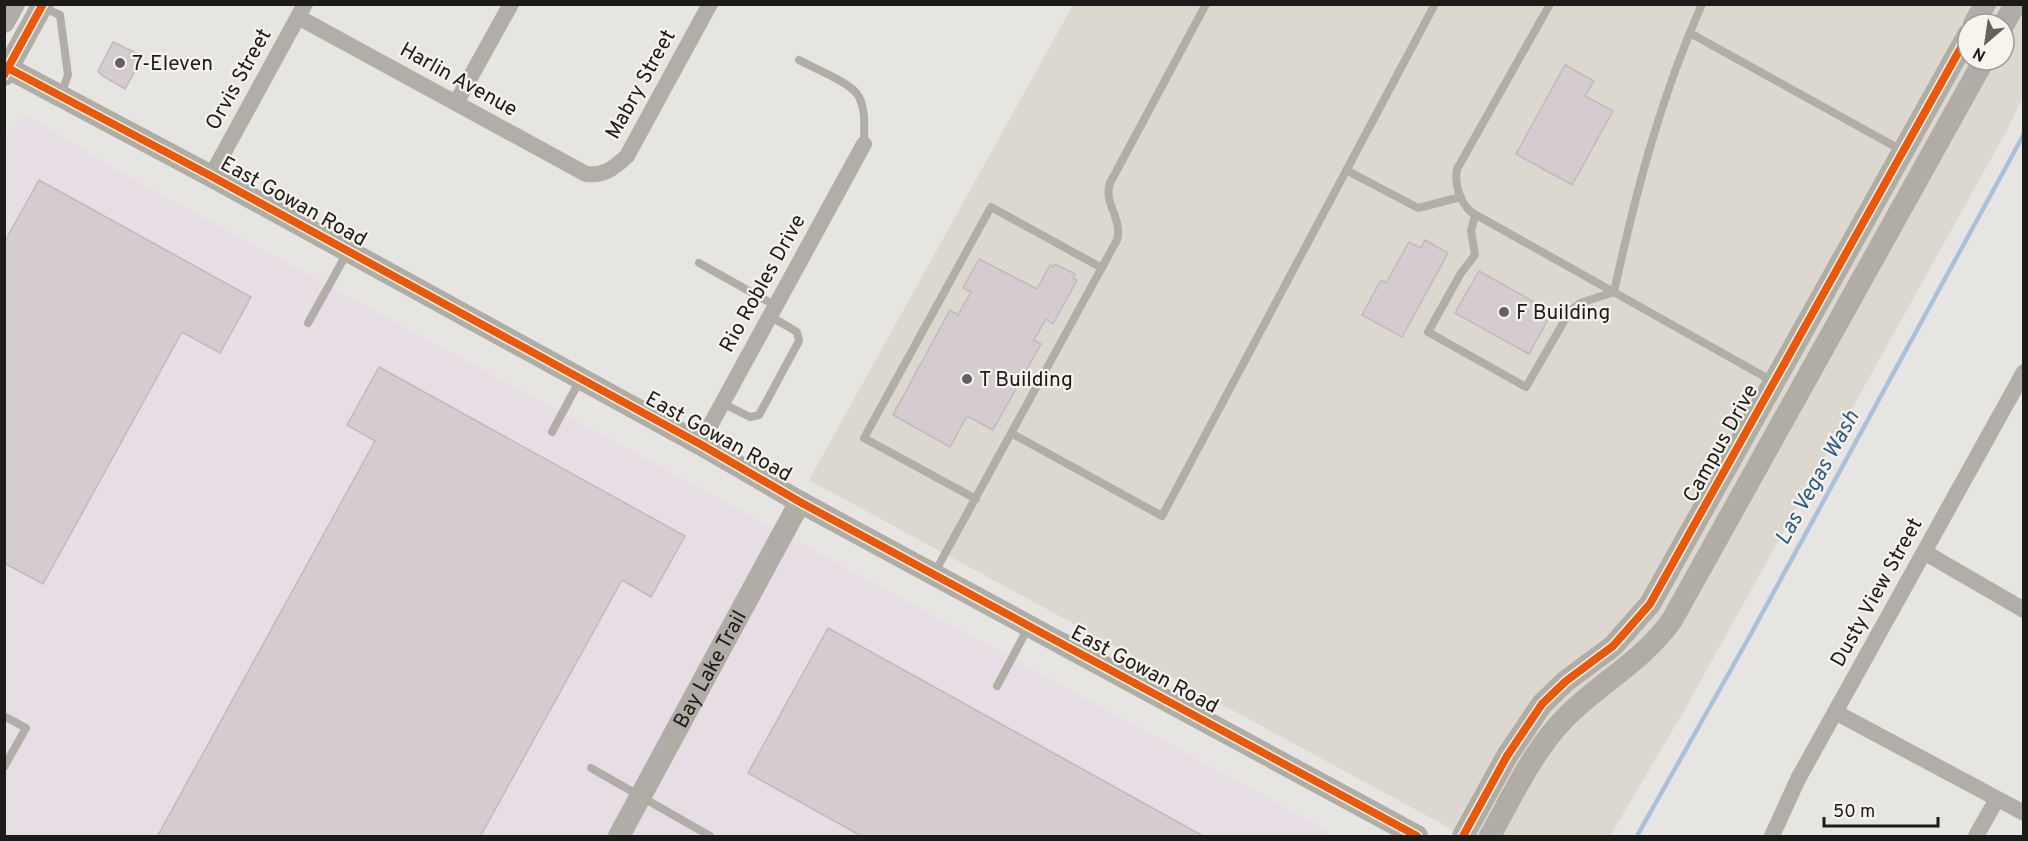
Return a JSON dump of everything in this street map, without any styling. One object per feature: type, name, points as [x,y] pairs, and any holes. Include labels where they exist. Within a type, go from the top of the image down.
[{"type":"street","points":[[4,22],[14,4]]},
{"type":"street","points":[[456,103],[511,4]]},
{"type":"street","name":"Mabry Street","points":[[599,175],[614,169],[627,156],[710,4]]},
{"type":"street","points":[[6,70],[42,6]]},
{"type":"street","name":"Harlin Avenue","points":[[302,11],[456,103],[585,174],[599,175]]},
{"type":"street","name":"Orvis Street","points":[[211,176],[302,11]]},
{"type":"street","name":"Campus Drive","points":[[1463,837],[1507,756],[1542,704],[1566,681],[1613,646],[1650,604],[1956,56]]},
{"type":"street","name":"East Gowan Road","points":[[6,70],[211,176],[700,444],[800,502],[1417,837]]},
{"type":"street","points":[[1490,837],[1532,761],[1552,732],[1580,704],[1636,662],[1672,620],[1977,72]]},
{"type":"street","name":"Rio Robles Drive","points":[[700,444],[864,144]]},
{"type":"street","points":[[1903,152],[1926,165]]},
{"type":"street","name":"Dusty View Street","points":[[1772,837],[1798,779],[1924,552],[2016,402],[2024,372]]},
{"type":"street","points":[[1775,382],[1798,395]]},
{"type":"street","name":"Bay Lake Trail","points":[[619,837],[800,502]]},
{"type":"street","points":[[1924,552],[2024,609]]},
{"type":"street","points":[[1835,712],[2024,813]]},
{"type":"street","points":[[1976,837],[1997,799]]},
{"type":"lane","points":[[934,574],[1118,240],[1117,216],[1109,200],[1110,183],[1206,4]]},
{"type":"lane","points":[[1011,433],[1162,516],[1435,4]]},
{"type":"lane","points":[[1550,4],[1457,169],[1456,181],[1466,208],[1775,382]]},
{"type":"lane","points":[[1614,292],[1646,153],[1702,4]]},
{"type":"lane","points":[[42,6],[60,15],[68,75],[60,96]]},
{"type":"lane","points":[[1690,33],[1903,152]]},
{"type":"lane","points":[[799,60],[850,87],[858,94],[862,105],[864,144]]},
{"type":"lane","points":[[1346,170],[1418,208],[1461,197]]},
{"type":"lane","points":[[976,499],[864,438],[991,207],[1102,268]]},
{"type":"lane","points":[[1475,215],[1471,231],[1475,250],[1473,260],[1461,273],[1428,332],[1526,387],[1569,311],[1580,303],[1614,292]]},
{"type":"lane","points":[[308,323],[348,251]]},
{"type":"lane","points":[[699,263],[773,311],[797,332],[799,341],[759,415],[750,417],[722,403]]},
{"type":"lane","points":[[552,432],[581,379]]},
{"type":"lane","points":[[997,686],[1029,626]]},
{"type":"lane","points":[[4,716],[26,728],[4,767]]},
{"type":"lane","points":[[591,768],[710,837]]},
{"type":"shaded area","points":[[1073,5],[2023,5],[2023,97],[2007,130],[1681,716],[1610,836],[1464,836],[809,480]]},
{"type":"shaded area","points":[[26,115],[118,171],[1338,836],[5,836],[4,135]]},
{"type":"building","name":"7-Eleven","points":[[113,42],[143,56],[125,89],[98,71]]},
{"type":"building","points":[[1565,65],[1594,81],[1585,96],[1613,111],[1572,185],[1516,154]]},
{"type":"building","points":[[39,180],[251,297],[220,353],[182,332],[43,584],[4,563],[4,243]]},
{"type":"building","points":[[1425,240],[1448,253],[1402,337],[1362,315],[1381,280],[1386,283],[1409,242],[1421,248]]},
{"type":"building","name":"T Building","points":[[979,259],[1037,289],[1050,265],[1053,267],[1055,264],[1075,274],[1073,278],[1077,280],[1053,324],[1046,319],[1034,340],[1041,344],[993,430],[967,416],[950,447],[893,415],[950,310],[958,315],[971,292],[963,288]]},
{"type":"building","name":"F Building","points":[[1479,271],[1552,312],[1529,354],[1455,313]]},
{"type":"building","points":[[379,367],[685,536],[651,597],[622,580],[480,837],[157,837],[375,441],[347,425]]},
{"type":"building","points":[[828,628],[1205,837],[863,837],[748,773]]},
{"type":"waterway","name":"Las Vegas Wash","points":[[1637,836],[1747,641],[2024,134]]},
{"type":"cycle path","points":[[4,75],[43,4]]},
{"type":"cycle path","points":[[1463,836],[1507,756],[1542,704],[1566,681],[1613,646],[1650,604],[1956,56]]},
{"type":"cycle path","points":[[4,66],[211,176],[700,444],[800,502],[1417,836]]},
{"type":"place","name":"7-Eleven","points":[[120,63]]},
{"type":"place","name":"F Building","points":[[1504,312]]},
{"type":"place","name":"T Building","points":[[967,379]]}]
